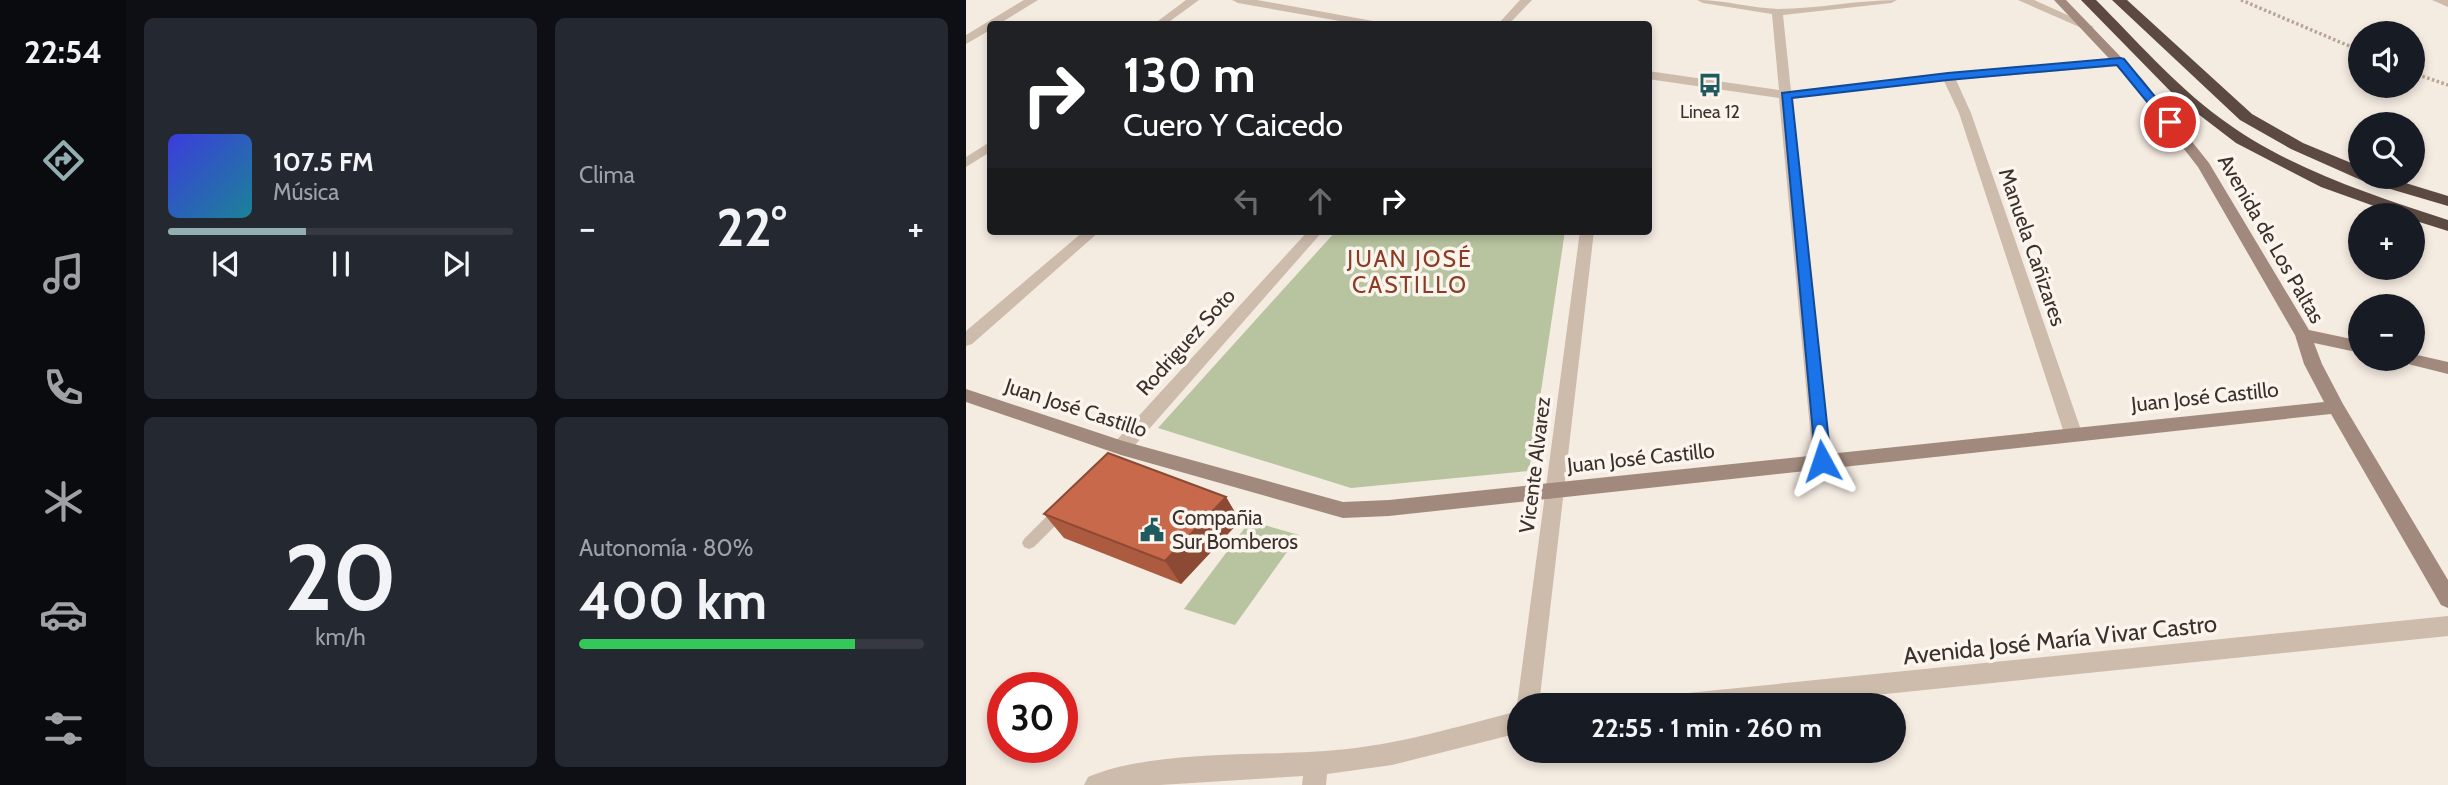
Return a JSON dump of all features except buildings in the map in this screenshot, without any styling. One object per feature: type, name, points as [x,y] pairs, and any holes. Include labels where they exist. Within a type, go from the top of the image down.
[{"type":"highway","points":[[2088,0],[2180,92],[2240,140],[2274,158],[2373,201],[2448,226]]},
{"type":"highway","points":[[2119,0],[2246,117],[2297,146],[2348,168]]},
{"type":"highway","points":[[2112,24],[2142,21]]},
{"type":"highway","points":[[2408,189],[2448,201]]},
{"type":"street","points":[[998,21],[1032,0]]},
{"type":"street","points":[[1163,21],[1193,0]]},
{"type":"street","points":[[1238,0],[1332,21]]},
{"type":"street","points":[[1506,21],[1526,0]]},
{"type":"street","points":[[1703,0],[1777,12],[1891,0]]},
{"type":"street","points":[[2024,0],[2088,27]]},
{"type":"street","name":"Avenida de Los Paltas","points":[[2060,0],[2120,62],[2204,166],[2303,335],[2313,364],[2336,407],[2448,599]]},
{"type":"street","points":[[2438,0],[2448,4]]},
{"type":"street","points":[[1777,12],[1822,461]]},
{"type":"street","points":[[966,40],[987,27]]},
{"type":"street","points":[[1652,76],[1786,95],[2120,62]]},
{"type":"street","name":"Manuela Cañizares","points":[[1948,77],[1965,113],[2073,432]]},
{"type":"street","points":[[966,163],[987,148]]},
{"type":"street","points":[[966,340],[1088,235]]},
{"type":"street","name":"Rodriguez Soto","points":[[1116,453],[1312,235]]},
{"type":"street","name":"Vicente Alvarez","points":[[1530,693],[1587,235]]},
{"type":"street","points":[[2303,335],[2348,344]]},
{"type":"street","points":[[2425,363],[2448,368]]},
{"type":"street","name":"Juan José Castillo","points":[[966,395],[1116,453],[1343,510],[1389,508],[1555,491],[2073,432],[2336,407]]},
{"type":"street","name":"Avenida José María Vivar Castro","points":[[1795,693],[2448,626]]},
{"type":"street","points":[[1096,785],[1203,768],[1315,775],[1507,725]]},
{"type":"lane","points":[[1029,543],[1075,496]]},
{"type":"path","points":[[2241,0],[2348,45]]},
{"type":"path","points":[[2425,78],[2448,85]]},
{"type":"green space","points":[[1332,235],[1564,235],[1529,471],[1351,488],[1158,428]]},
{"type":"green space","points":[[1250,521],[1299,535],[1235,625],[1184,609]]},
{"type":"place","name":"Linea 12","points":[[1710,85]]},
{"type":"place","name":"Compañia Sur Bomberos","points":[[1152,530]]},
{"type":"district","name":"JUAN JOSÉ CASTILLO","points":[[1410,272]]},
{"type":"route","points":[[1822,461],[1786,95],[2120,62],[2170,122]]}]
